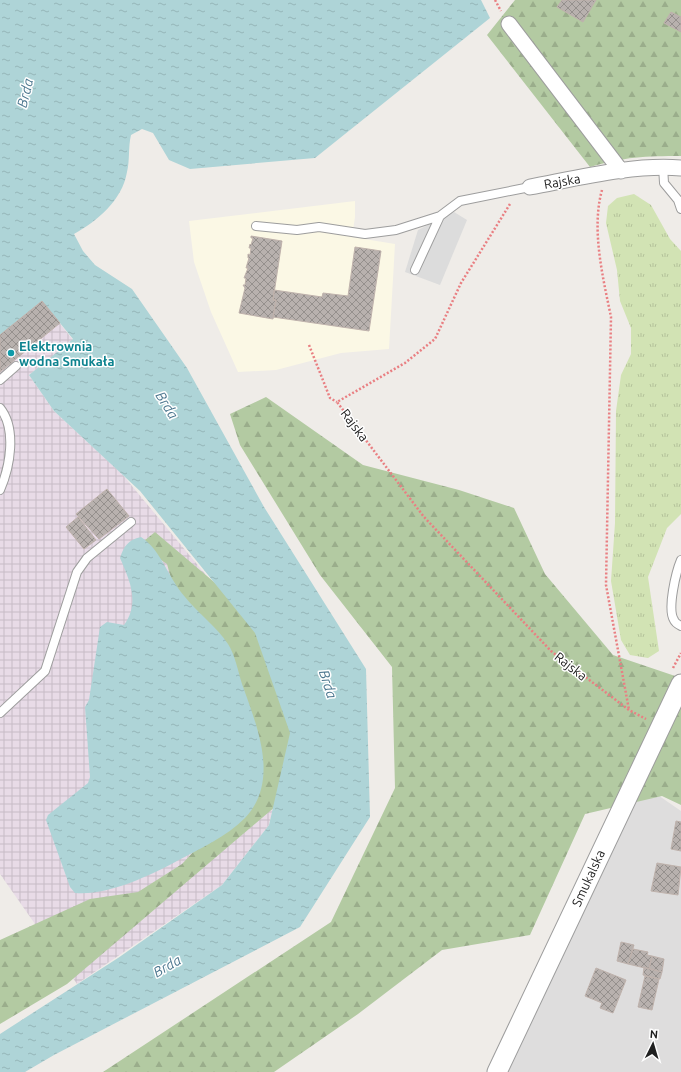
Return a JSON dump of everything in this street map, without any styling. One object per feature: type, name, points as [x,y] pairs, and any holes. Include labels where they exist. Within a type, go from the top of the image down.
[{"type":"street","points":[[509,24],[621,171]]},
{"type":"street","name":"Rajska","points":[[530,187],[621,171],[663,166],[681,168]]},
{"type":"street","name":"Smukalska","points":[[497,1072],[681,684]]},
{"type":"lane","points":[[663,166],[664,183],[678,200],[681,209]]},
{"type":"lane","points":[[256,226],[297,230],[319,227],[365,234],[396,230],[440,216],[460,202],[530,187]]},
{"type":"lane","points":[[415,270],[440,216]]},
{"type":"lane","points":[[0,380],[16,366]]},
{"type":"lane","points":[[0,408],[5,414],[9,431],[10,456],[0,490]]},
{"type":"lane","points":[[0,713],[45,671],[77,572],[87,558],[131,522]]},
{"type":"lane","points":[[681,560],[676,572],[671,610],[674,621],[681,626]]},
{"type":"path","points":[[606,174],[600,197],[597,218],[603,277],[610,317],[606,584],[629,710]]},
{"type":"path","name":"Rajska","points":[[530,187],[507,207],[460,283],[435,339],[405,363],[337,402],[424,517],[551,651],[629,710],[660,726]]},
{"type":"path","points":[[309,345],[330,398],[337,402]]},
{"type":"shaded area","points":[[355,201],[355,217],[352,237],[395,244],[389,349],[341,353],[276,370],[238,372],[211,312],[194,262],[189,221]]},
{"type":"shaded area","points":[[454,212],[467,220],[440,285],[405,272],[418,230]]},
{"type":"shaded area","points":[[42,301],[73,340],[29,375],[54,411],[122,474],[255,634],[290,733],[269,825],[222,885],[77,984],[0,874],[0,335]]},
{"type":"shaded area","points":[[639,782],[681,811],[681,1072],[497,1072]]},
{"type":"green space","points":[[515,0],[681,0],[681,156],[635,158],[613,161],[590,167],[487,35]]},
{"type":"green space","points":[[634,194],[651,205],[670,239],[681,251],[681,514],[667,528],[648,577],[659,651],[648,658],[630,655],[621,640],[611,581],[615,523],[616,411],[621,375],[631,354],[631,328],[620,301],[617,270],[606,223],[608,206],[617,198]]},
{"type":"green space","points":[[266,397],[363,465],[459,490],[514,508],[545,574],[613,655],[681,678],[681,805],[662,796],[585,814],[530,935],[442,950],[358,1014],[274,1072],[103,1072],[331,922],[395,788],[392,667],[320,575],[240,445],[230,414]]},
{"type":"green space","points":[[155,532],[259,620],[291,700],[296,789],[67,984],[0,1024],[0,940],[90,899],[138,892],[182,864],[247,794],[176,597],[167,564],[139,545]]},
{"type":"water","name":"Brda","points":[[0,0],[481,0],[490,18],[315,158],[190,169],[169,160],[153,133],[142,129],[131,135],[128,167],[120,192],[100,216],[74,234],[83,251],[95,265],[132,289],[187,368],[264,507],[366,669],[370,817],[300,927],[54,1055],[25,1072],[0,1072],[0,1034],[118,958],[222,885],[269,825],[290,733],[255,633],[140,491],[54,411],[29,375],[73,339],[42,301],[0,335]]},
{"type":"water","points":[[141,537],[160,557],[179,590],[224,638],[230,648],[259,734],[264,769],[262,787],[256,803],[245,818],[230,831],[213,842],[166,867],[128,884],[100,891],[75,893],[70,887],[46,820],[48,815],[88,783],[90,777],[85,707],[89,700],[100,627],[107,622],[124,625],[129,617],[132,608],[132,592],[120,558],[127,544]]},
{"type":"building","points":[[562,0],[596,0],[583,22],[557,7]]},
{"type":"building","points":[[671,12],[681,17],[681,32],[664,23]]},
{"type":"building","points":[[251,236],[282,241],[273,300],[276,300],[273,319],[239,313],[245,288],[243,285],[245,285],[246,278],[244,278],[248,268],[246,268],[249,258],[248,254],[250,255],[251,248],[249,248],[253,238],[251,238]]},
{"type":"building","points":[[355,247],[381,251],[369,331],[273,317],[276,300],[273,300],[274,290],[322,297],[323,293],[348,296]]},
{"type":"building","name":"Elektrownia wodna Smukała","points":[[42,301],[60,323],[0,372],[0,335]]},
{"type":"building","points":[[107,489],[129,516],[99,539],[76,514]]},
{"type":"building","points":[[78,517],[96,540],[84,549],[66,527]]},
{"type":"building","points":[[676,821],[681,822],[681,851],[671,849]]},
{"type":"building","points":[[657,863],[681,867],[678,895],[651,891]]},
{"type":"building","points":[[621,942],[634,945],[628,964],[617,961]]},
{"type":"building","points":[[633,949],[648,952],[647,955],[652,956],[649,969],[628,964]]},
{"type":"building","points":[[652,956],[664,959],[662,972],[649,969]]},
{"type":"building","points":[[644,967],[662,972],[660,979],[643,975]]},
{"type":"building","points":[[596,968],[626,980],[613,1013],[600,1008],[602,1003],[585,996]]},
{"type":"building","points":[[645,976],[659,979],[652,1010],[638,1007]]},
{"type":"place","name":"Elektrownia wodna Smukała","points":[[11,353]]}]
